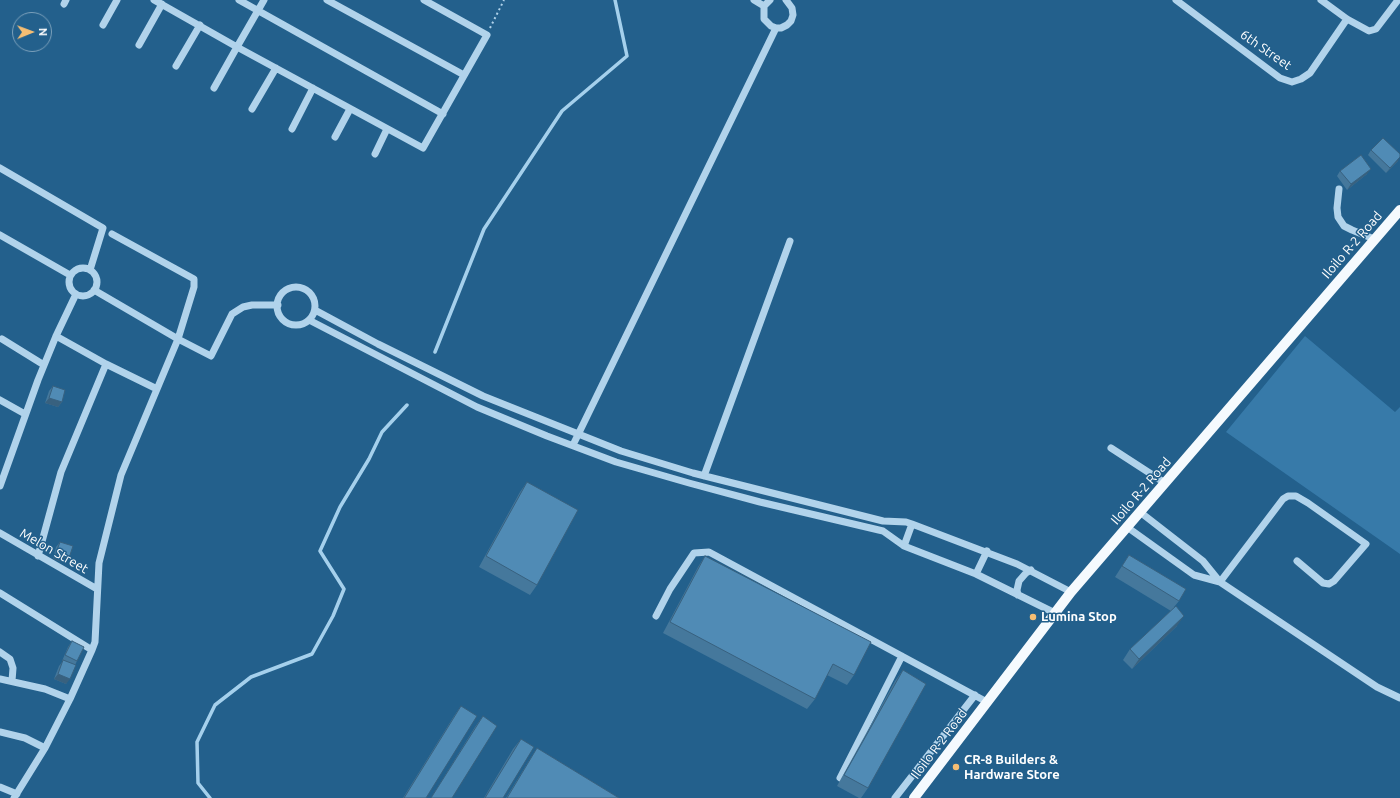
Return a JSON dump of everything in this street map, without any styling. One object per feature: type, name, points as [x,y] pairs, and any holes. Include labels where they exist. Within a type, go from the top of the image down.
[{"type":"main road","name":"Iloilo R-2 Road","points":[[914,798],[1071,592],[1400,210]]},
{"type":"street","points":[[103,25],[117,0]]},
{"type":"street","points":[[154,0],[423,148],[487,35],[424,0]]},
{"type":"street","points":[[239,0],[443,114]]},
{"type":"street","points":[[214,88],[264,0]]},
{"type":"street","points":[[327,0],[464,75]]},
{"type":"street","points":[[754,0],[764,6]]},
{"type":"street","points":[[770,0],[764,6],[764,19],[771,26],[776,28],[787,25],[791,21],[793,15],[792,8],[786,0]]},
{"type":"street","name":"6th Street","points":[[1176,0],[1280,78],[1292,82],[1301,80],[1310,73],[1347,19]]},
{"type":"street","points":[[1321,0],[1365,30],[1372,31],[1376,29],[1398,0]]},
{"type":"street","points":[[139,45],[162,4]]},
{"type":"street","points":[[176,66],[200,26]]},
{"type":"street","points":[[573,445],[776,28]]},
{"type":"street","points":[[252,109],[276,68]]},
{"type":"street","points":[[292,129],[313,88]]},
{"type":"street","points":[[335,137],[350,109]]},
{"type":"street","points":[[375,154],[387,128]]},
{"type":"street","points":[[0,168],[103,228],[90,270]]},
{"type":"street","points":[[1339,189],[1337,208],[1338,217],[1344,226],[1374,239]]},
{"type":"street","points":[[0,786],[16,796],[45,748],[70,699],[92,650],[95,642],[99,563],[121,475],[178,339],[194,287],[194,279],[112,234]]},
{"type":"street","points":[[0,235],[70,276]]},
{"type":"street","points":[[704,476],[790,241]]},
{"type":"street","points":[[81,268],[90,270],[96,277],[96,286],[94,290],[82,296],[76,294],[69,285],[70,276],[73,272],[81,268]]},
{"type":"street","points":[[299,288],[305,290],[313,298],[315,310],[309,320],[304,324],[298,325],[285,322],[278,311],[278,305],[282,294],[287,290],[299,288]]},
{"type":"street","points":[[94,290],[178,339],[211,356],[232,314],[243,307],[252,305],[278,305]]},
{"type":"street","points":[[0,486],[3,465],[56,336],[76,294]]},
{"type":"street","points":[[315,310],[378,344],[483,396],[621,451],[704,476],[883,521],[906,522],[987,551],[1031,570],[1071,592]]},
{"type":"street","points":[[309,320],[477,407],[547,436],[616,462],[689,483],[760,502],[883,531],[904,546],[976,574],[1055,613]]},
{"type":"street","points":[[56,336],[106,364],[157,389]]},
{"type":"street","points":[[2,340],[44,365]]},
{"type":"street","points":[[373,353],[378,344]]},
{"type":"street","points":[[38,556],[61,472],[106,364]]},
{"type":"street","points":[[424,380],[429,370]]},
{"type":"street","points":[[477,407],[483,396]]},
{"type":"street","points":[[0,400],[25,414]]},
{"type":"street","points":[[547,436],[553,425]]},
{"type":"street","points":[[1111,448],[1165,483]]},
{"type":"street","points":[[616,462],[621,451]]},
{"type":"street","points":[[689,483],[693,473]]},
{"type":"street","points":[[760,502],[763,491]]},
{"type":"street","points":[[1220,582],[1283,499],[1288,496],[1296,496],[1308,503],[1366,544],[1334,581],[1329,584],[1323,583],[1297,561]]},
{"type":"street","points":[[835,520],[838,509]]},
{"type":"street","points":[[1140,512],[1203,560],[1220,582],[1377,687],[1400,698]]},
{"type":"street","points":[[904,546],[912,524]]},
{"type":"street","points":[[1127,527],[1194,575],[1220,582]]},
{"type":"street","name":"Melon Street","points":[[0,533],[97,589]]},
{"type":"street","points":[[976,574],[987,551]]},
{"type":"street","points":[[656,616],[670,589],[694,553],[709,552],[987,702]]},
{"type":"street","points":[[1018,595],[1017,590],[1019,581],[1031,570]]},
{"type":"street","points":[[0,594],[92,650]]},
{"type":"street","points":[[0,652],[10,659],[13,668],[12,681]]},
{"type":"street","points":[[840,778],[902,656]]},
{"type":"street","points":[[0,679],[45,689],[70,699]]},
{"type":"street","points":[[895,798],[975,695]]},
{"type":"street","points":[[0,732],[25,738],[45,748]]},
{"type":"path","points":[[487,35],[504,0]]},
{"type":"shaded area","points":[[1305,336],[1395,412],[1400,407],[1400,554],[1226,432]]},
{"type":"building","points":[[1383,138],[1400,154],[1400,157],[1390,168],[1371,150]]},
{"type":"building","points":[[1361,155],[1371,169],[1351,184],[1340,171]]},
{"type":"building","points":[[53,386],[65,390],[62,402],[49,398]]},
{"type":"building","points":[[527,482],[578,510],[537,585],[486,556]]},
{"type":"building","points":[[60,542],[73,546],[69,558],[56,553]]},
{"type":"building","points":[[1129,555],[1186,589],[1179,601],[1122,566]]},
{"type":"building","points":[[705,556],[871,642],[854,675],[833,664],[815,699],[670,622]]},
{"type":"building","points":[[1176,606],[1184,616],[1139,659],[1130,649]]},
{"type":"building","points":[[72,641],[84,647],[77,661],[65,655]]},
{"type":"building","points":[[63,660],[76,665],[70,679],[58,674]]},
{"type":"building","points":[[903,670],[926,684],[868,788],[844,775]]},
{"type":"building","points":[[461,706],[477,716],[426,798],[404,798]]},
{"type":"building","points":[[483,716],[497,726],[452,798],[431,798]]},
{"type":"building","points":[[521,739],[534,747],[503,798],[485,798]]},
{"type":"building","points":[[537,748],[619,798],[507,798]]},
{"type":"waterway","points":[[435,352],[484,229],[562,111],[627,56],[615,0]]},
{"type":"waterway","points":[[210,798],[198,783],[197,742],[215,705],[251,677],[312,654],[333,616],[344,589],[320,551],[340,507],[369,459],[382,432],[407,405]]},
{"type":"place","name":"Lumina Stop","points":[[1033,617]]},
{"type":"place","name":"CR-8 Builders & Hardware Store","points":[[956,767]]}]
